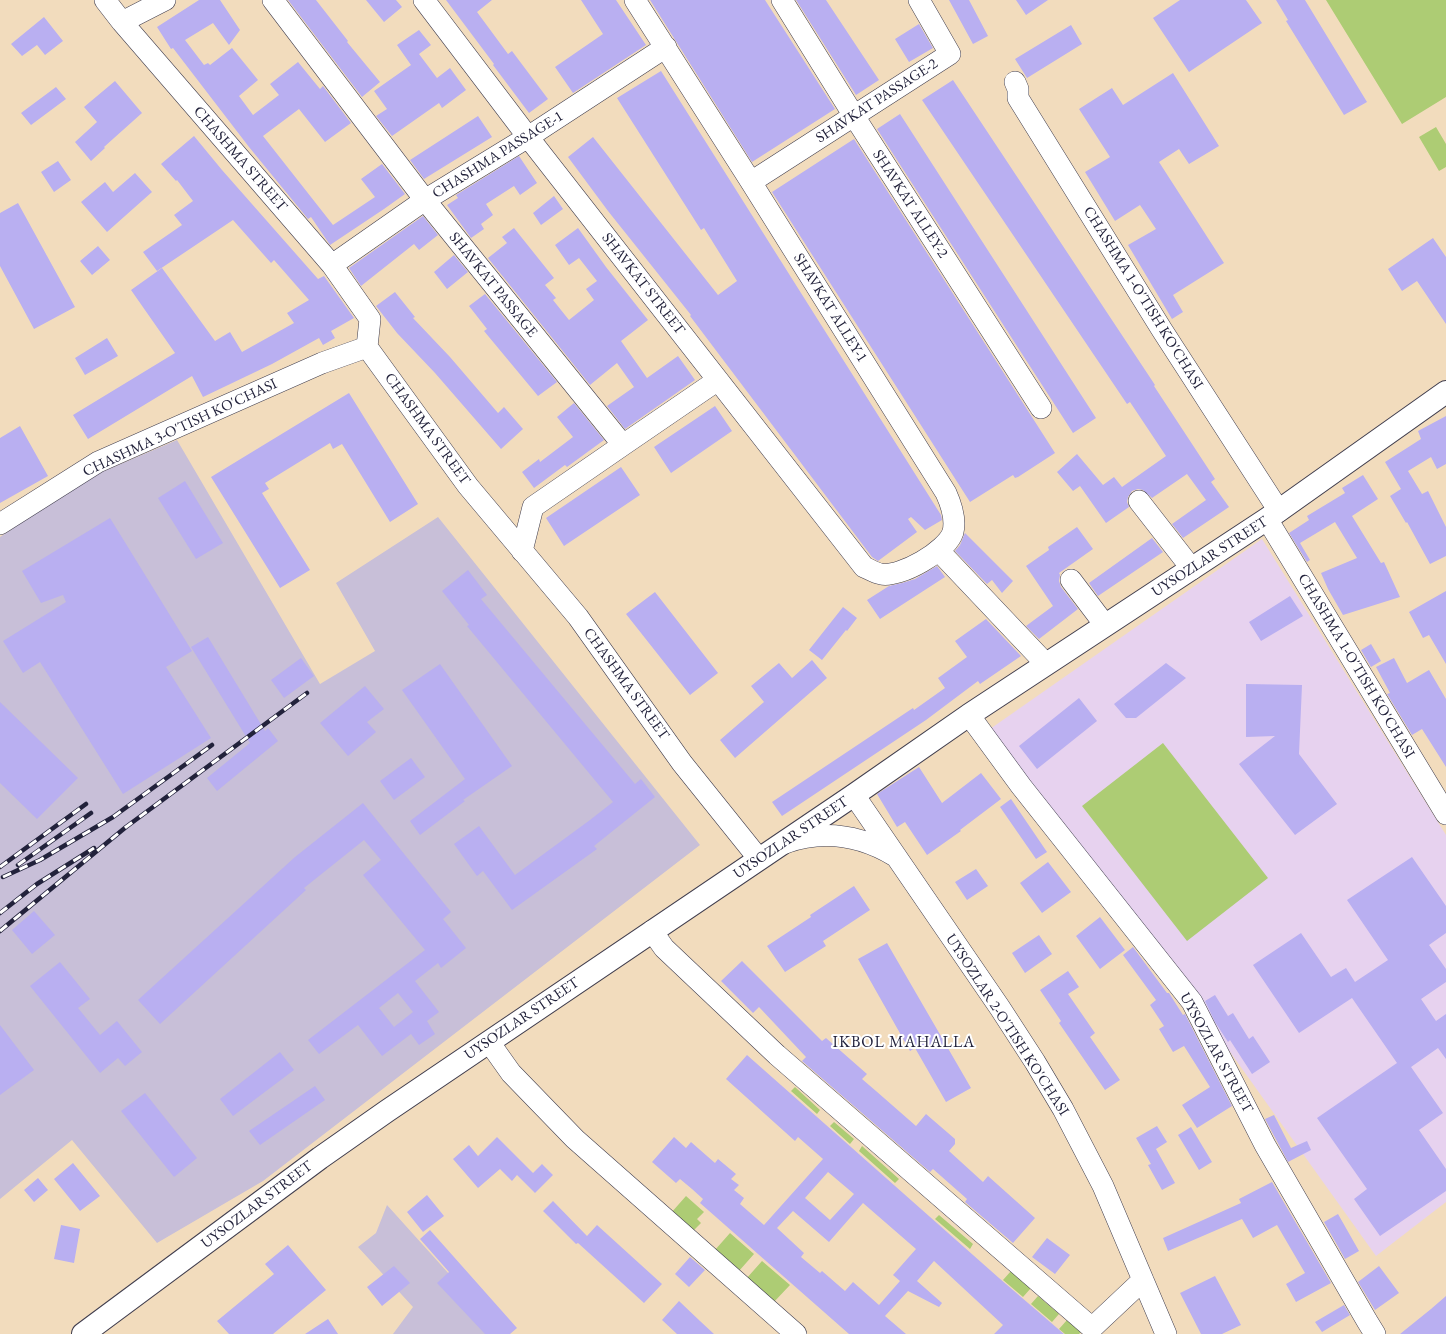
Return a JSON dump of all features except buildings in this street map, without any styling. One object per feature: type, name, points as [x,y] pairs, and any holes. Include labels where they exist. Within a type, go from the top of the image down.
[{"type":"main road","name":"UYSOZLAR STREET","points":[[83,1334],[320,1158],[387,1111],[854,795],[969,715],[1273,515],[1446,392]]},
{"type":"street","name":"CHASHMA STREET","points":[[105,0],[122,22],[332,265],[370,319],[368,347],[468,486],[578,618],[682,763],[759,859]]},
{"type":"street","points":[[122,22],[165,0]]},
{"type":"street","name":"SHAVKAT PASSAGE","points":[[273,0],[425,200],[623,445]]},
{"type":"street","name":"SHAVKAT STREET","points":[[424,0],[528,137],[864,567]]},
{"type":"street","name":"SHAVKAT ALLEY-1","points":[[635,0],[751,182],[951,503],[954,524],[953,533],[939,551],[895,574],[881,574],[864,567]]},
{"type":"street","name":"SHAVKAT ALLEY-2","points":[[782,0],[854,116],[1041,408]]},
{"type":"street","name":"SHAVKAT PASSAGE-2","points":[[751,182],[950,54],[919,0]]},
{"type":"street","name":"CHASHMA PASSAGE-1","points":[[332,265],[425,200],[528,137],[666,47]]},
{"type":"street","name":"CHASHMA 1-O'TISH KO'CHASI","points":[[1015,82],[1018,89],[1018,98],[1162,330],[1273,515],[1446,814]]},
{"type":"street","name":"CHASHMA 3-O'TISH KO'CHASI","points":[[0,524],[98,462],[322,363],[368,347]]},
{"type":"street","points":[[522,551],[534,507],[718,380]]},
{"type":"street","points":[[1139,501],[1192,569]]},
{"type":"street","points":[[939,551],[1046,664]]},
{"type":"street","points":[[1071,580],[1105,625]]},
{"type":"street","name":"UYSOZLAR STREET","points":[[969,715],[1021,786],[1192,1002],[1265,1145],[1366,1321],[1376,1334]]},
{"type":"street","name":"UYSOZLAR 2-O'TISH KO'CHASI","points":[[854,795],[1031,1056],[1063,1110],[1103,1186],[1166,1334]]},
{"type":"street","points":[[781,844],[796,839],[840,836],[869,842],[896,856]]},
{"type":"street","points":[[652,931],[664,948],[777,1055],[1092,1328],[1143,1280]]},
{"type":"street","points":[[489,1042],[511,1073],[575,1139],[796,1334]]},
{"type":"shaded area","points":[[177,440],[320,684],[375,651],[336,583],[438,517],[700,845],[263,1181],[157,1243],[72,1140],[0,1199],[0,537],[90,477]]},
{"type":"shaded area","points":[[1262,539],[1446,835],[1446,1202],[1376,1256],[1200,1010],[990,729]]},
{"type":"shaded area","points":[[387,1205],[503,1334],[393,1334],[413,1307],[358,1247],[376,1233]]},
{"type":"green space","points":[[1326,0],[1446,0],[1446,97],[1402,124]]},
{"type":"green space","points":[[1436,127],[1446,144],[1446,167],[1439,171],[1419,137]]},
{"type":"green space","points":[[1163,743],[1268,878],[1187,941],[1082,806]]},
{"type":"green space","points":[[795,1087],[820,1110],[817,1114],[791,1091]]},
{"type":"green space","points":[[834,1122],[854,1139],[850,1144],[830,1126]]},
{"type":"green space","points":[[862,1146],[899,1179],[895,1183],[859,1151]]},
{"type":"green space","points":[[686,1196],[704,1212],[697,1219],[701,1223],[692,1232],[671,1213]]},
{"type":"green space","points":[[939,1215],[973,1244],[970,1249],[935,1219]]},
{"type":"green space","points":[[730,1233],[754,1254],[739,1271],[715,1250]]},
{"type":"green space","points":[[762,1261],[790,1285],[773,1303],[746,1279]]},
{"type":"green space","points":[[1011,1271],[1031,1288],[1023,1297],[1003,1280]]},
{"type":"green space","points":[[1038,1296],[1059,1314],[1052,1322],[1031,1304]]},
{"type":"green space","points":[[1067,1320],[1081,1332],[1079,1334],[1065,1334],[1059,1329]]},
{"type":"railway","points":[[0,931],[126,827],[307,693]]},
{"type":"railway","points":[[3,877],[40,860],[113,817],[212,745]]},
{"type":"railway","points":[[0,867],[86,804]]},
{"type":"railway","points":[[18,865],[91,813]]},
{"type":"railway","points":[[0,913],[37,884],[94,848]]},
{"type":"district","name":"IKBOL MAHALLA","points":[[904,1043]]}]
